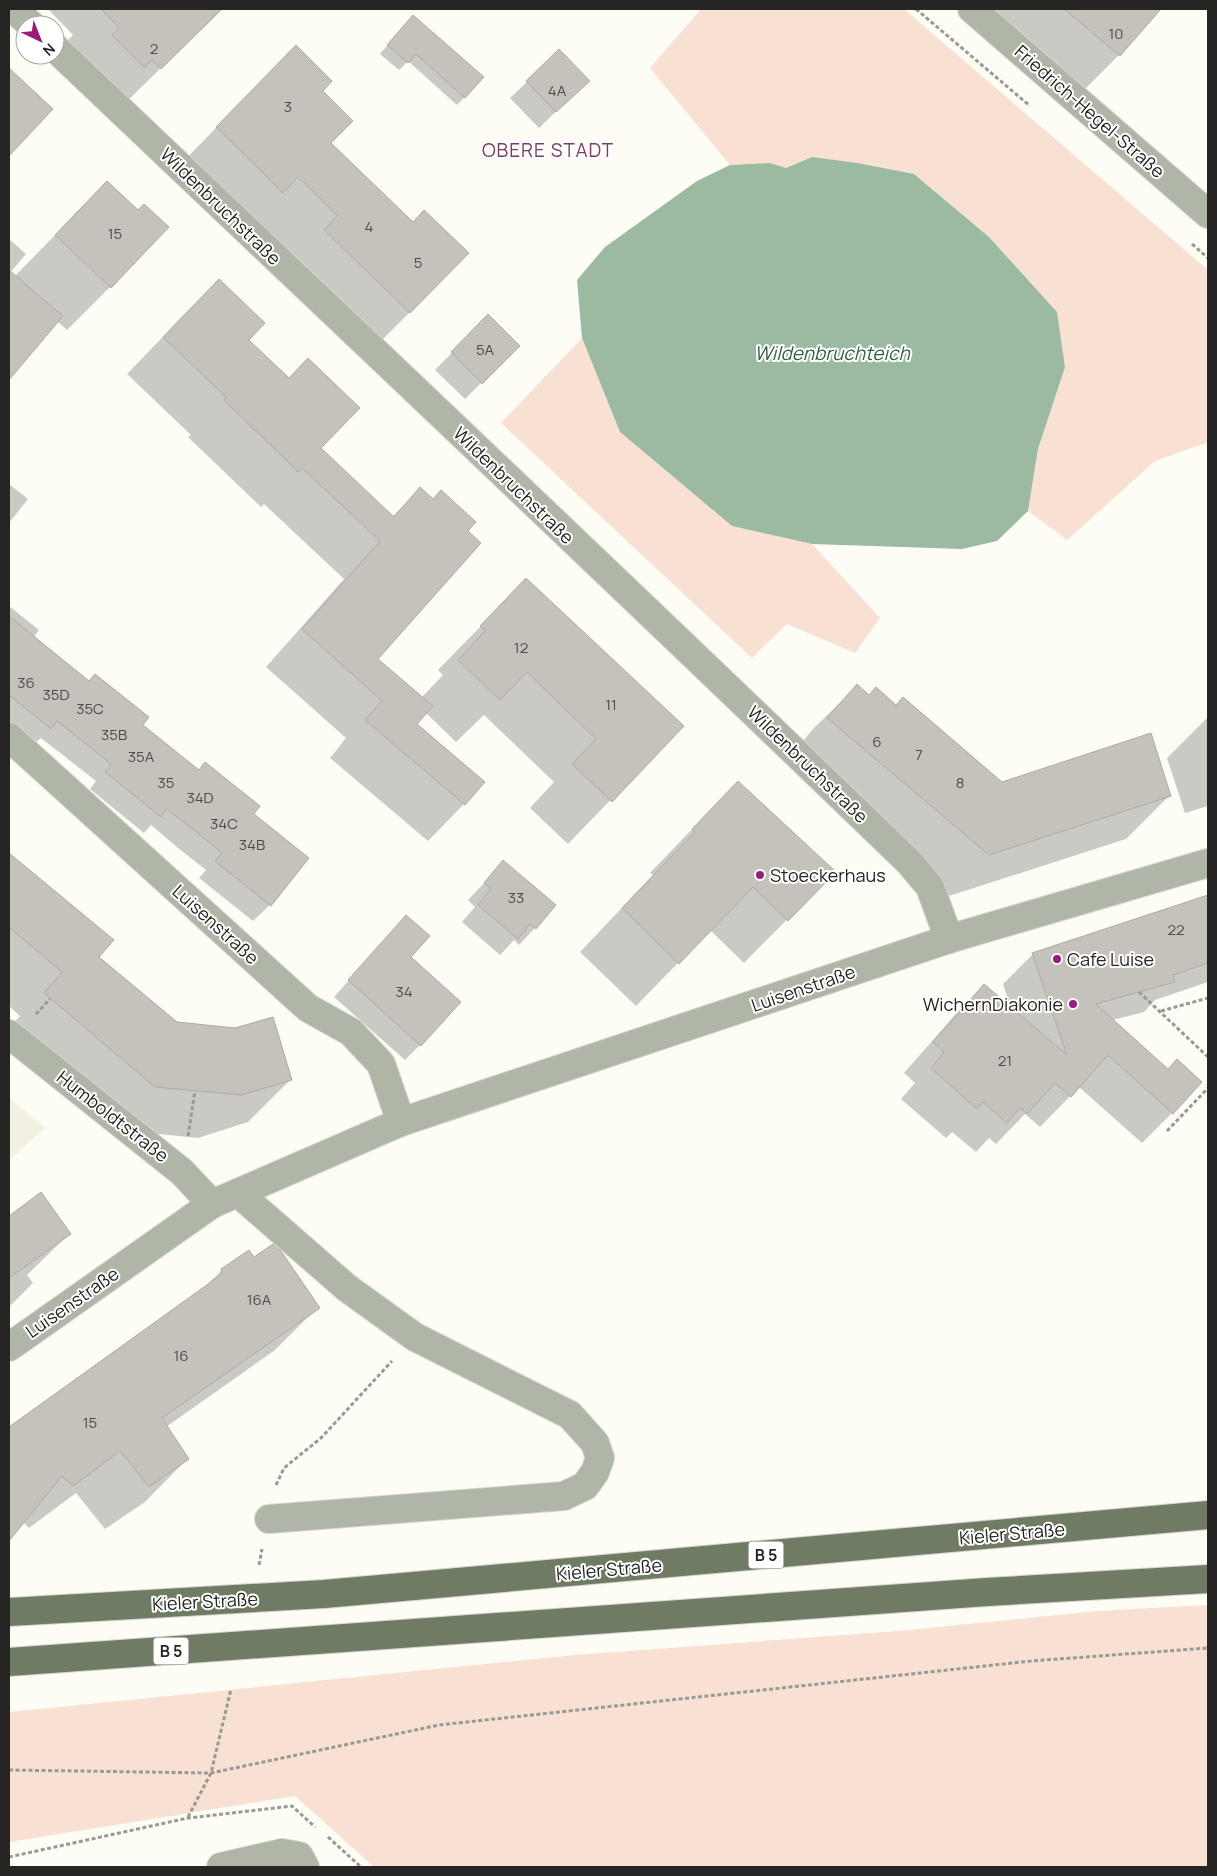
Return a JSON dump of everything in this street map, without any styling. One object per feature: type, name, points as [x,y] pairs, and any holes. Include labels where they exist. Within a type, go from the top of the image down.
[{"type":"main road","name":"Kieler Straße","points":[[9,1612],[324,1594],[1208,1515]]},
{"type":"main road","name":"B 5","points":[[9,1662],[987,1592],[1208,1579]]},
{"type":"street","name":"Friedrich-Hegel-Straße","points":[[972,9],[1208,214]]},
{"type":"street","name":"Wildenbruchstraße","points":[[65,58],[743,701],[910,863],[930,887],[949,939]]},
{"type":"street","name":"Luisenstraße","points":[[9,737],[308,1008],[351,1032],[381,1064],[402,1122]]},
{"type":"street","name":"Luisenstraße","points":[[9,1347],[212,1204],[402,1122],[949,939],[1208,863]]},
{"type":"street","name":"Humboldtstraße","points":[[9,1034],[182,1172],[212,1204]]},
{"type":"street","points":[[238,1193],[347,1288],[415,1337],[570,1415],[595,1443],[600,1458],[595,1472],[585,1486],[564,1496],[269,1519]]},
{"type":"street","points":[[222,1867],[282,1853],[299,1856],[305,1867]]},
{"type":"path","points":[[1139,992],[1208,1057]]},
{"type":"path","points":[[1160,1012],[1208,998]]},
{"type":"path","points":[[1167,1131],[1208,1088]]},
{"type":"path","points":[[182,1172],[195,1091]]},
{"type":"path","points":[[284,1468],[321,1438],[415,1337]]},
{"type":"path","points":[[9,1770],[211,1773],[439,1725],[1031,1661],[1208,1648]]},
{"type":"path","points":[[9,1857],[188,1818],[211,1773],[231,1689]]},
{"type":"path","points":[[350,1857],[361,1867]]},
{"type":"shaded area","points":[[701,9],[904,9],[1208,270],[1208,442],[1155,461],[1067,540],[1028,511],[1038,449],[1065,367],[1057,312],[989,237],[914,174],[812,157],[786,168],[770,163],[730,165],[650,68]]},
{"type":"shaded area","points":[[582,338],[620,432],[732,526],[812,544],[880,618],[855,653],[787,624],[752,658],[501,423]]},
{"type":"shaded area","points":[[9,1098],[45,1128],[9,1160]]},
{"type":"shaded area","points":[[1208,1605],[1208,1867],[374,1867],[295,1796],[9,1842],[9,1712],[575,1655],[898,1631],[1097,1611]]},
{"type":"water","name":"Wildenbruchteich","points":[[812,157],[914,174],[989,237],[1057,312],[1065,367],[1038,449],[1028,511],[997,541],[962,549],[812,544],[732,526],[620,432],[582,338],[577,280],[605,247],[697,181],[730,165],[770,163],[786,168]]},
{"type":"building","points":[[101,9],[222,9],[161,69],[152,60],[144,67],[112,35],[119,28]]},
{"type":"building","points":[[1064,9],[1161,9],[1120,56]]},
{"type":"building","points":[[413,15],[484,77],[465,98],[416,54],[408,63],[387,45]]},
{"type":"building","points":[[296,45],[332,81],[323,91],[353,121],[331,143],[413,222],[424,210],[469,253],[410,313],[324,230],[337,216],[298,177],[283,193],[216,127]]},
{"type":"building","points":[[559,49],[590,81],[556,112],[526,81]]},
{"type":"building","points":[[9,68],[53,109],[9,156]]},
{"type":"building","points":[[107,181],[138,210],[144,204],[169,227],[111,288],[55,235]]},
{"type":"building","points":[[9,270],[63,316],[9,380]]},
{"type":"building","points":[[219,279],[265,323],[249,340],[289,378],[308,358],[360,408],[321,448],[394,517],[420,487],[433,499],[441,490],[476,522],[468,531],[481,543],[378,659],[433,706],[417,724],[485,782],[465,805],[365,720],[382,701],[302,629],[380,541],[302,468],[298,472],[224,400],[226,397],[163,337]]},
{"type":"building","points":[[488,314],[520,346],[482,384],[451,352]]},
{"type":"building","points":[[526,578],[684,726],[612,802],[572,764],[596,739],[527,672],[500,700],[458,660],[485,631],[480,626]]},
{"type":"building","points":[[9,616],[89,681],[95,674],[149,717],[143,725],[199,770],[205,762],[260,806],[254,814],[309,858],[271,906],[215,861],[222,853],[195,831],[167,809],[161,817],[105,772],[111,764],[85,743],[57,721],[51,729],[9,695]]},
{"type":"building","points":[[857,684],[869,695],[876,687],[896,705],[903,697],[1002,782],[1151,733],[1171,796],[989,855],[827,718]]},
{"type":"building","name":"Stoeckerhaus","points":[[738,781],[836,872],[788,921],[753,887],[679,964],[622,908],[695,832],[692,829]]},
{"type":"building","points":[[9,853],[114,940],[99,957],[177,1022],[235,1028],[273,1017],[292,1080],[241,1095],[155,1087],[44,993],[62,972],[9,927]]},
{"type":"building","points":[[503,860],[556,905],[536,929],[530,924],[518,939],[478,905],[491,889],[484,883]]},
{"type":"building","points":[[1208,895],[1208,963],[1173,975],[1175,982],[1096,1004],[1168,1069],[1177,1059],[1202,1082],[1173,1114],[1108,1055],[1071,1097],[1055,1083],[1027,1114],[1020,1108],[1007,1123],[983,1102],[977,1109],[931,1068],[944,1052],[933,1042],[984,984],[1067,1055],[1032,953]]},
{"type":"building","points":[[406,915],[430,936],[411,957],[461,1002],[421,1046],[348,980]]},
{"type":"building","points":[[41,1192],[71,1234],[9,1278],[9,1216]]},
{"type":"building","points":[[273,1244],[281,1251],[320,1308],[162,1418],[189,1459],[149,1487],[120,1451],[73,1486],[62,1476],[9,1541],[9,1427],[222,1274],[221,1269],[249,1250],[254,1257]]},
{"type":"place","name":"Stoeckerhaus","points":[[760,875]]},
{"type":"place","name":"Cafe Luise","points":[[1057,959]]},
{"type":"place","name":"WichernDiakonie","points":[[1073,1004]]},
{"type":"district","name":"OBERE STADT","points":[[548,150]]}]
